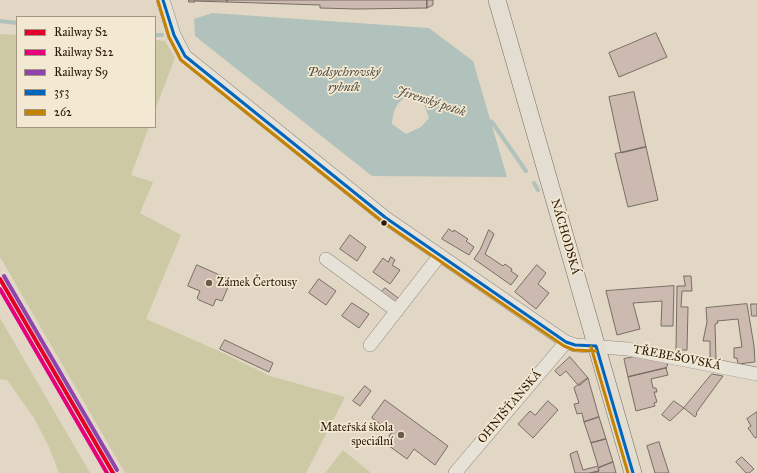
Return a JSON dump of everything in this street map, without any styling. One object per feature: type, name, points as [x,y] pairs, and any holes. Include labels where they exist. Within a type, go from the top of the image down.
[{"type":"main road","name":"NÁCHODSKÁ","points":[[497,0],[633,473]]},
{"type":"street","points":[[163,0],[174,35],[185,56],[386,218],[566,342]]},
{"type":"street","points":[[370,346],[440,255]]},
{"type":"street","points":[[326,259],[397,310]]},
{"type":"street","name":"TŘEBEŠOVSKÁ","points":[[566,342],[575,345],[628,348],[757,374]]},
{"type":"street","name":"OHNIŠŤANSKÁ","points":[[455,473],[566,342]]},
{"type":"shaded area","points":[[0,34],[16,35],[16,128],[149,128],[131,175],[153,182],[140,213],[181,235],[146,319],[219,351],[270,376],[345,397],[306,473],[125,473],[0,257]]},
{"type":"shaded area","points":[[156,40],[165,41],[175,58],[156,107]]},
{"type":"shaded area","points":[[0,318],[90,473],[59,473],[49,447],[34,418],[7,380],[0,379]]},
{"type":"shaded area","points":[[343,450],[371,473],[325,473]]},
{"type":"water","name":"Podsychrovský rybník","points":[[212,13],[429,28],[473,61],[507,177],[372,176],[195,36],[194,19]],"holes":[[[411,92],[420,93],[429,118],[421,127],[406,134],[392,124],[395,109],[399,102]]]},
{"type":"building","points":[[189,0],[227,0],[227,2],[189,2]]},
{"type":"building","points":[[227,0],[427,0],[427,8],[320,8],[320,5],[227,2]]},
{"type":"building","points":[[427,0],[433,0],[433,5],[427,8]]},
{"type":"building","points":[[656,33],[667,57],[619,77],[609,53]]},
{"type":"building","points":[[634,92],[646,147],[621,153],[609,97]]},
{"type":"building","points":[[646,147],[658,200],[628,207],[615,154]]},
{"type":"building","points":[[449,229],[453,232],[454,230],[468,239],[466,241],[474,247],[469,255],[442,239]]},
{"type":"building","points":[[489,230],[494,234],[485,254],[503,266],[505,264],[518,276],[511,285],[474,259]]},
{"type":"building","points":[[350,235],[366,247],[357,261],[340,249]]},
{"type":"building","points":[[391,257],[395,260],[392,265],[400,270],[390,284],[373,272],[383,258],[388,262]]},
{"type":"building","name":"Zámek Čertousy","points":[[197,265],[231,280],[222,301],[216,299],[213,306],[199,300],[197,298],[200,291],[188,286]]},
{"type":"building","points":[[537,265],[546,273],[538,284],[549,293],[536,309],[515,292]]},
{"type":"building","points":[[684,276],[691,276],[692,291],[682,291],[681,307],[688,307],[687,350],[676,350],[677,286],[685,286]]},
{"type":"building","points":[[319,279],[336,291],[326,305],[309,293]]},
{"type":"building","points":[[674,286],[673,326],[661,326],[662,301],[633,303],[640,329],[617,335],[606,291]]},
{"type":"building","points":[[385,288],[402,301],[392,303],[380,294]]},
{"type":"building","points":[[352,303],[369,314],[359,328],[342,316]]},
{"type":"building","points":[[747,304],[755,362],[738,364],[737,358],[734,358],[734,348],[742,347],[738,319],[717,321],[718,323],[715,324],[716,359],[710,358],[710,341],[703,341],[707,322],[706,308]]},
{"type":"building","points":[[751,304],[757,304],[757,316],[752,316]]},
{"type":"building","points":[[225,340],[273,363],[269,372],[220,349]]},
{"type":"building","points":[[637,356],[668,363],[666,369],[628,377],[624,359]]},
{"type":"building","points":[[570,357],[588,378],[580,385],[578,385],[566,371],[560,376],[555,371]]},
{"type":"building","points":[[666,368],[668,375],[651,379],[653,388],[656,388],[657,392],[654,392],[657,402],[654,403],[655,406],[636,411],[628,377]]},
{"type":"building","points":[[712,374],[723,376],[696,413],[697,414],[695,417],[684,408]]},
{"type":"building","points":[[588,378],[599,417],[584,422],[582,413],[577,414],[574,404],[579,403],[574,388]]},
{"type":"building","points":[[365,386],[371,391],[360,406],[353,401]]},
{"type":"building","points":[[385,400],[448,446],[435,465],[414,449],[407,459],[385,443],[391,433],[393,433],[372,418]]},
{"type":"building","points":[[548,401],[558,410],[533,438],[518,424],[530,411],[535,415]]},
{"type":"building","points":[[674,401],[684,408],[670,421],[662,415]]},
{"type":"building","points":[[757,412],[757,437],[755,438],[748,428],[751,426],[747,419]]},
{"type":"building","points":[[599,417],[606,439],[591,443],[584,422]]},
{"type":"building","points":[[606,439],[613,462],[598,468],[599,471],[590,473],[575,473],[570,454],[577,451],[583,470],[598,466],[591,443]]},
{"type":"building","points":[[659,442],[669,473],[655,473],[647,446]]},
{"type":"building","points":[[742,457],[754,469],[749,473],[746,473],[736,462]]},
{"type":"building","points":[[613,462],[616,473],[590,473],[599,471],[598,468]]},
{"type":"waterway","name":"Jirenský potok","points":[[0,21],[16,23]]},
{"type":"waterway","name":"Jirenský potok","points":[[156,35],[162,35]]},
{"type":"waterway","name":"Jirenský potok","points":[[403,94],[427,101]]},
{"type":"waterway","name":"Jirenský potok","points":[[487,120],[492,122],[526,171]]},
{"type":"waterway","name":"Jirenský potok","points":[[534,183],[538,190]]},
{"type":"rail line","name":"S9","points":[[4,276],[117,470]]},
{"type":"rail line","name":"S2","points":[[0,279],[113,473]]},
{"type":"rail line","name":"S22","points":[[0,289],[107,473]]},
{"type":"transit line","name":"353","points":[[163,0],[174,35],[185,56],[386,218],[566,342],[575,345],[596,346]]},
{"type":"transit line","name":"262","points":[[158,1],[169,37],[181,60],[383,222],[564,346],[574,350],[596,351]]},
{"type":"transit line","name":"353","points":[[596,346],[633,473]]},
{"type":"transit line","name":"262","points":[[591,347],[628,473]]},
{"type":"place","name":"Zámek Čertousy","points":[[209,283]]},
{"type":"place","name":"Mateřská škola speciální","points":[[401,435]]}]
